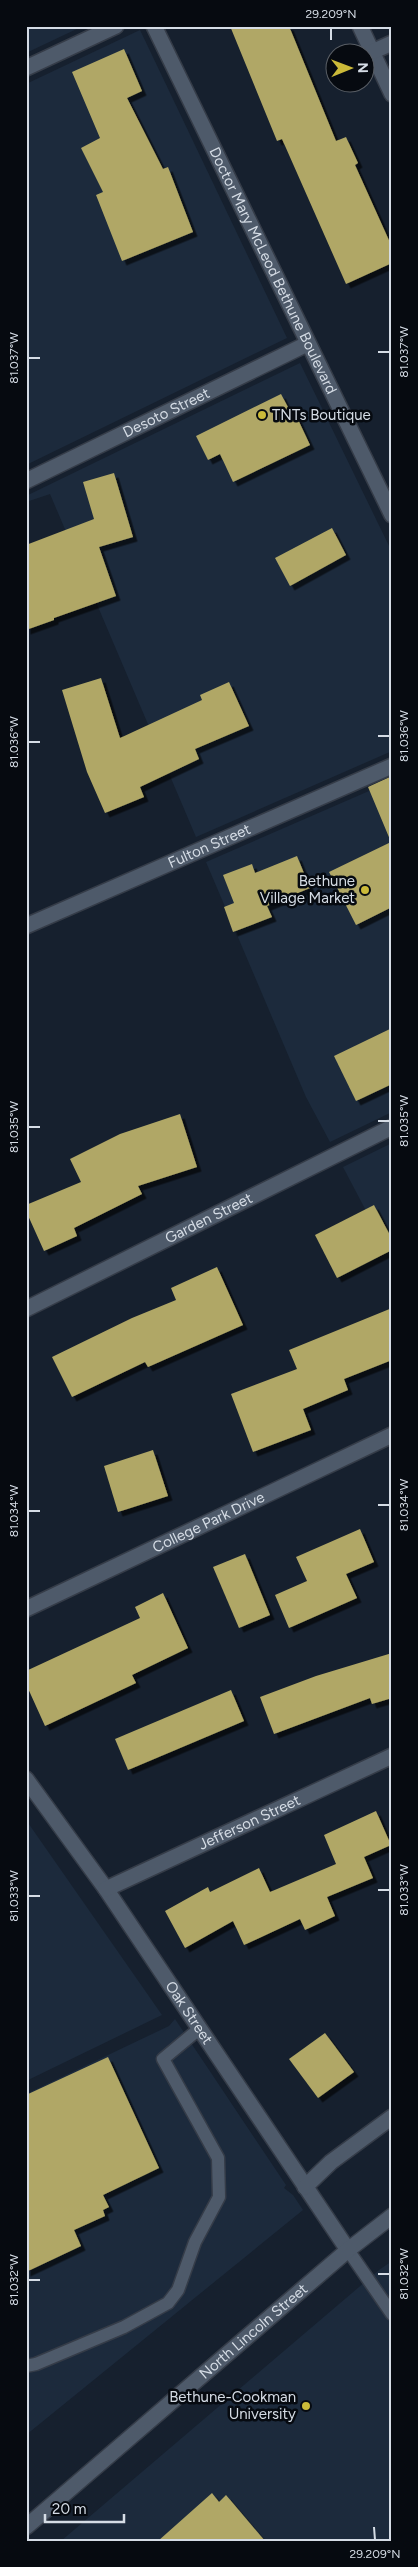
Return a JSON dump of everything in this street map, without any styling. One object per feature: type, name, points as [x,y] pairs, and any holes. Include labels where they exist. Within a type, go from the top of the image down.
[{"type":"street","points":[[26,68],[116,26]]},
{"type":"street","name":"Doctor Mary McLeod Bethune Boulevard","points":[[154,26],[307,344],[392,515]]},
{"type":"street","points":[[360,26],[367,42]]},
{"type":"street","points":[[376,50],[392,43]]},
{"type":"street","points":[[376,60],[392,94]]},
{"type":"street","name":"Desoto Street","points":[[26,481],[307,344]]},
{"type":"street","name":"Fulton Street","points":[[26,926],[392,766]]},
{"type":"street","name":"Garden Street","points":[[26,1309],[392,1127]]},
{"type":"street","name":"College Park Drive","points":[[26,1609],[392,1435]]},
{"type":"street","name":"Jefferson Street","points":[[106,1889],[392,1756]]},
{"type":"street","name":"Oak Street","points":[[26,1779],[106,1889],[348,2250]]},
{"type":"street","points":[[305,2187],[331,2162],[392,2117]]},
{"type":"street","name":"North Lincoln Street","points":[[26,2527],[348,2250],[392,2216]]},
{"type":"lane","points":[[26,2366],[36,2364],[124,2327],[168,2303],[178,2290],[195,2242],[219,2197],[218,2158],[163,2059],[199,2029]]},
{"type":"lane","points":[[348,2250],[392,2314]]},
{"type":"shaded area","points":[[26,26],[83,26],[26,53]]},
{"type":"shaded area","points":[[140,30],[287,338],[26,465],[26,84]]},
{"type":"shaded area","points":[[300,363],[392,552],[392,751],[196,837],[50,494],[26,502],[26,496]]},
{"type":"shaded area","points":[[392,781],[392,1112],[330,1142],[306,1097],[206,862]]},
{"type":"shaded area","points":[[392,1143],[392,1260],[343,1167]]},
{"type":"shaded area","points":[[26,1820],[162,2015],[26,2081]]},
{"type":"shaded area","points":[[175,2019],[286,2185],[284,2188],[293,2195],[303,2210],[26,2435],[26,2094],[169,2026]]},
{"type":"shaded area","name":"Bethune-Cookman University","points":[[392,2261],[392,2541],[61,2541],[379,2270]]},
{"type":"building","points":[[230,26],[289,26],[336,141],[346,137],[358,163],[355,165],[392,247],[392,263],[346,284],[282,139],[277,141]]},
{"type":"building","points":[[124,49],[142,91],[127,98],[163,169],[168,167],[193,232],[122,261],[96,195],[103,192],[81,148],[100,138],[72,72]]},
{"type":"building","points":[[281,394],[291,413],[294,411],[310,445],[233,482],[220,454],[208,460],[196,436]]},
{"type":"building","points":[[114,473],[133,537],[99,547],[116,596],[26,630],[26,545],[94,519],[83,482]]},
{"type":"building","points":[[332,528],[346,555],[290,586],[275,558]]},
{"type":"building","points":[[101,678],[120,738],[202,700],[200,695],[229,682],[249,726],[195,749],[199,759],[140,787],[144,797],[105,813],[87,772],[62,690]]},
{"type":"building","name":"Bethune Village Market","points":[[392,776],[392,907],[356,925],[329,872],[391,842],[368,787]]},
{"type":"building","points":[[297,856],[310,888],[267,906],[272,917],[233,932],[224,907],[234,903],[223,875],[252,864],[255,873]]},
{"type":"building","points":[[392,1028],[392,1084],[356,1101],[334,1056]]},
{"type":"building","points":[[180,1114],[197,1167],[138,1186],[142,1194],[74,1228],[77,1236],[44,1251],[26,1211],[26,1205],[81,1182],[70,1159],[120,1134]]},
{"type":"building","points":[[374,1205],[392,1239],[392,1250],[337,1278],[315,1235]]},
{"type":"building","points":[[217,1267],[243,1325],[148,1367],[145,1362],[72,1397],[52,1357],[132,1318],[176,1300],[171,1288]]},
{"type":"building","points":[[392,1308],[392,1360],[344,1379],[348,1390],[303,1409],[311,1430],[253,1452],[231,1394],[297,1369],[289,1350]]},
{"type":"building","points":[[153,1450],[168,1496],[118,1512],[104,1466]]},
{"type":"building","points":[[360,1529],[374,1562],[346,1574],[357,1598],[289,1628],[275,1595],[307,1581],[296,1557]]},
{"type":"building","points":[[245,1554],[270,1615],[239,1628],[213,1567]]},
{"type":"building","points":[[163,1593],[188,1648],[132,1675],[136,1683],[45,1726],[26,1684],[26,1671],[140,1618],[135,1607]]},
{"type":"building","points":[[392,1653],[392,1698],[372,1704],[370,1698],[274,1734],[260,1697],[316,1676]]},
{"type":"building","points":[[231,1690],[244,1721],[128,1770],[115,1739]]},
{"type":"building","points":[[376,1811],[391,1845],[364,1857],[373,1878],[327,1897],[335,1916],[305,1930],[300,1919],[244,1945],[233,1921],[185,1948],[165,1911],[208,1887],[210,1892],[259,1868],[270,1892],[336,1864],[324,1835]]},
{"type":"building","points":[[325,2033],[354,2072],[318,2098],[289,2059]]},
{"type":"building","points":[[108,2057],[159,2168],[103,2195],[109,2207],[103,2210],[105,2216],[74,2230],[81,2246],[26,2272],[26,2095]]},
{"type":"building","points":[[212,2493],[219,2502],[226,2495],[265,2541],[158,2541]]},
{"type":"place","name":"TNTs Boutique","points":[[262,415]]},
{"type":"place","name":"Bethune Village Market","points":[[365,890]]},
{"type":"place","name":"Bethune-Cookman University","points":[[306,2406]]}]
